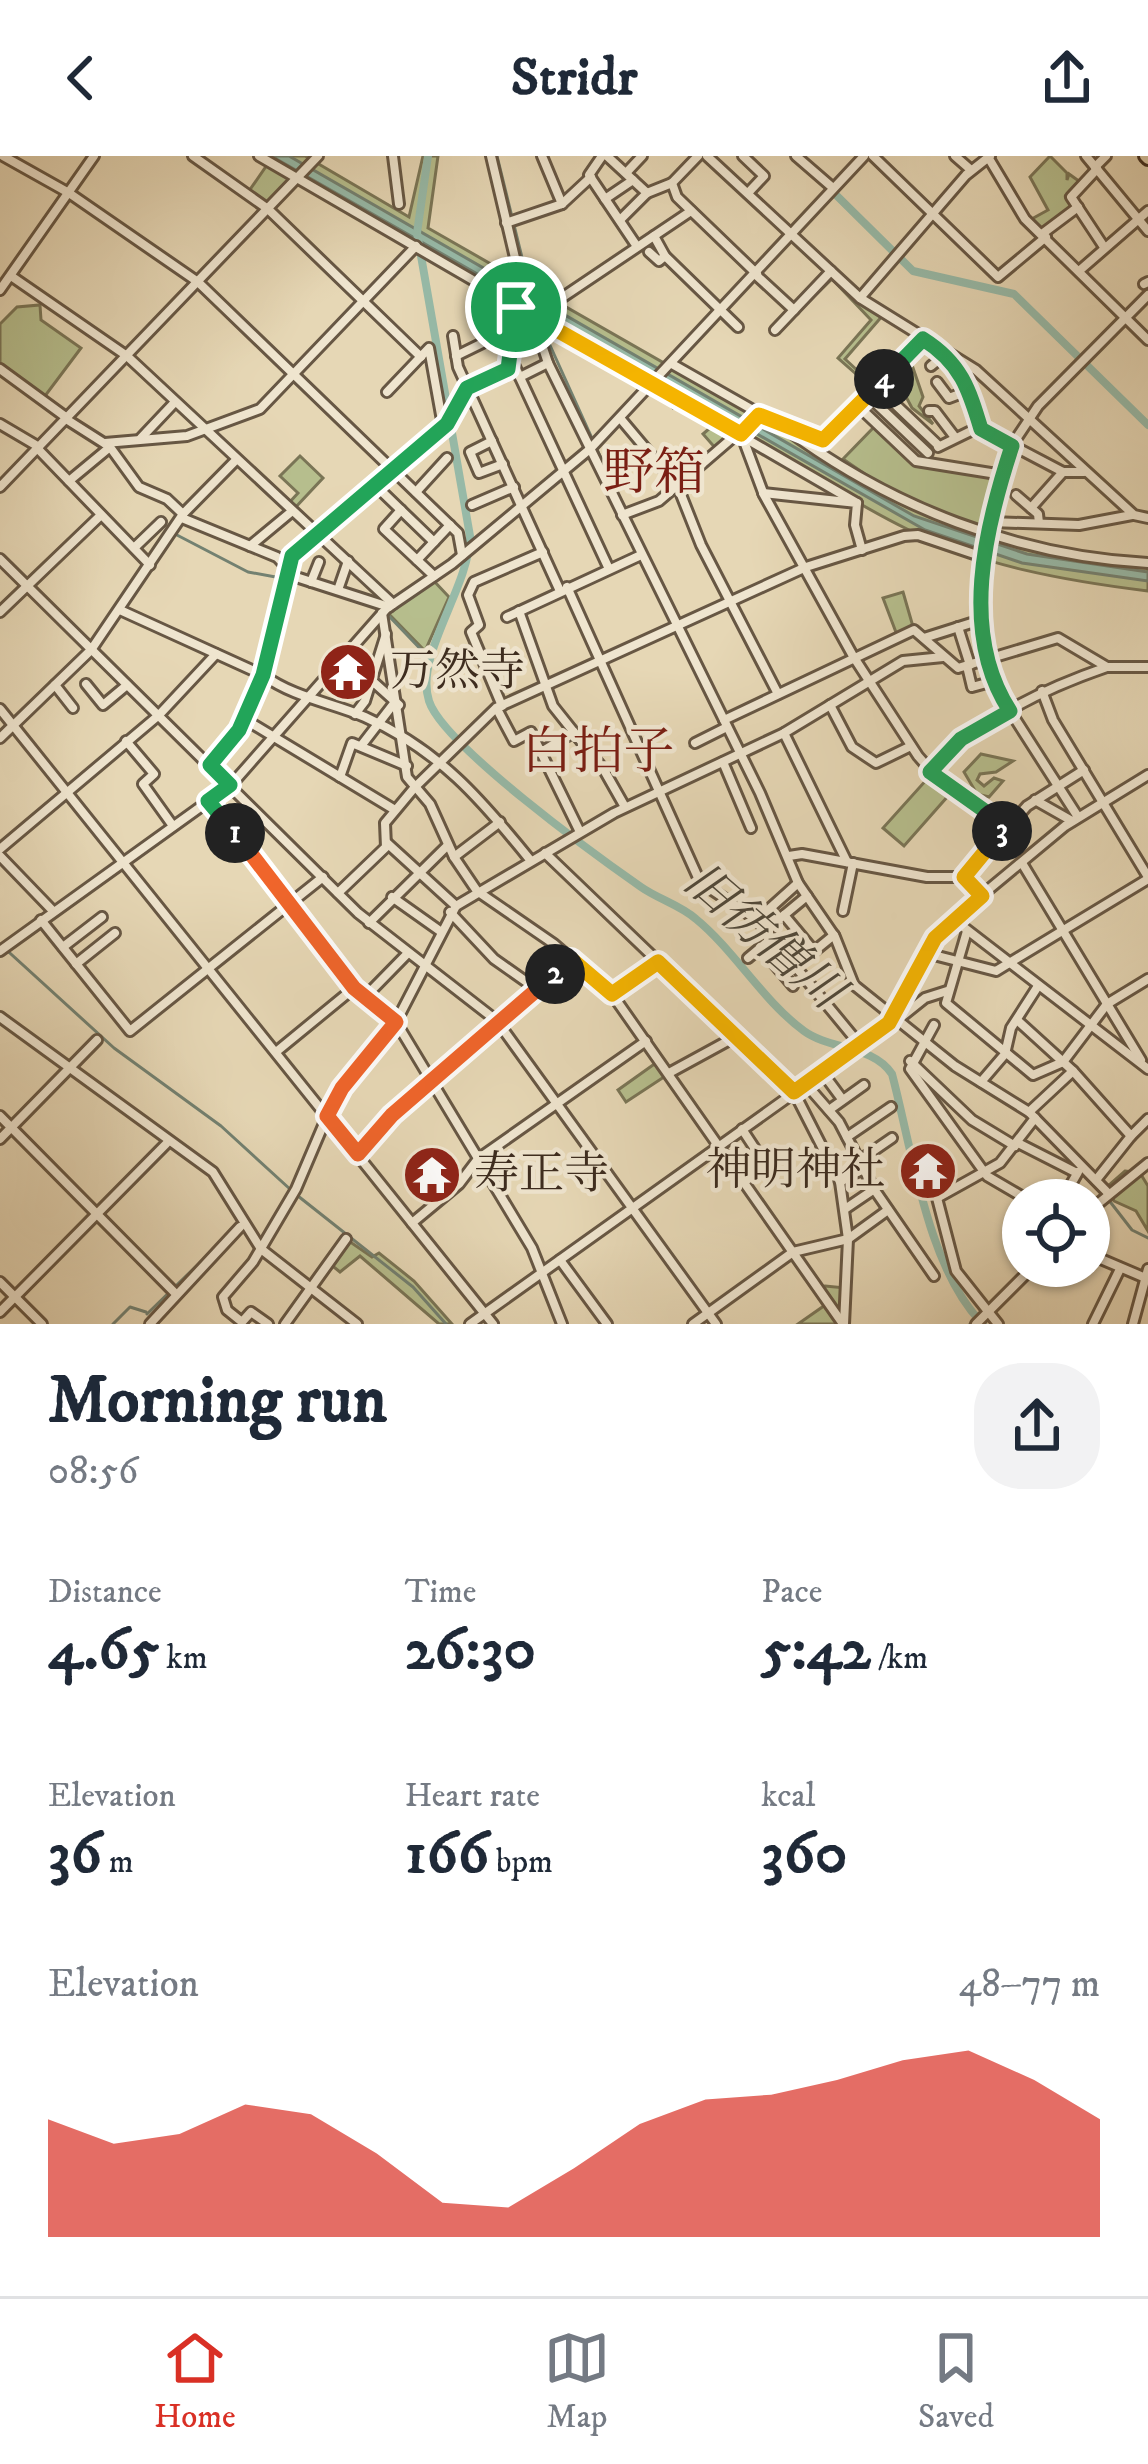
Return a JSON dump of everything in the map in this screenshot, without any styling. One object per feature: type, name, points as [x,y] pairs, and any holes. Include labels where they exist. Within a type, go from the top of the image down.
[{"type":"street","points":[[4,156],[69,193],[198,282],[458,533],[462,556]]},
{"type":"street","points":[[0,290],[94,156]]},
{"type":"street","points":[[193,156],[268,209],[421,357]]},
{"type":"street","points":[[260,156],[857,502]]},
{"type":"street","points":[[393,156],[399,204]]},
{"type":"street","points":[[491,156],[520,279],[548,363],[760,793],[798,883],[834,935],[854,986],[1032,1115],[1080,1169]]},
{"type":"street","points":[[542,156],[562,204]]},
{"type":"street","points":[[506,223],[562,204],[605,156],[646,193]]},
{"type":"street","points":[[605,199],[642,156]]},
{"type":"street","points":[[620,220],[646,193],[672,183],[702,156],[860,298],[979,373],[1134,515]]},
{"type":"street","points":[[742,156],[764,176],[748,193]]},
{"type":"street","points":[[796,156],[832,188]]},
{"type":"street","points":[[3,948],[230,785],[387,609],[462,556],[590,449],[793,236],[832,188],[869,156],[998,278],[1078,207]]},
{"type":"street","points":[[956,156],[971,170]]},
{"type":"street","points":[[1086,156],[1148,231]]},
{"type":"street","points":[[1104,247],[1071,197],[1106,156]]},
{"type":"street","points":[[860,298],[971,170],[989,157],[1021,213],[1148,340]]},
{"type":"street","points":[[0,488],[316,158]]},
{"type":"street","points":[[590,177],[636,244]]},
{"type":"street","points":[[672,183],[692,210],[794,310]]},
{"type":"street","points":[[563,297],[692,210]]},
{"type":"street","points":[[1079,271],[1148,211]]},
{"type":"street","points":[[654,236],[665,256],[738,327]]},
{"type":"street","points":[[69,482],[108,445],[205,430],[260,409],[416,246]]},
{"type":"street","points":[[649,252],[658,261],[665,256]]},
{"type":"street","points":[[0,263],[127,356],[348,561],[387,609],[386,634],[407,766],[454,857],[477,891],[612,994],[843,1324]]},
{"type":"street","points":[[775,330],[831,271]]},
{"type":"street","points":[[1075,819],[986,662],[983,557],[1012,446],[1029,420],[1148,295]]},
{"type":"street","points":[[395,810],[241,717],[263,675],[284,575],[314,534],[443,428],[467,388],[508,369],[516,307]]},
{"type":"street","points":[[456,356],[505,332],[512,335]]},
{"type":"street","points":[[453,336],[467,388],[543,552],[602,664],[700,881],[757,920],[860,1045]]},
{"type":"street","points":[[786,429],[823,440],[923,339]]},
{"type":"street","points":[[387,392],[429,348],[443,428]]},
{"type":"street","points":[[931,366],[947,353]]},
{"type":"street","points":[[947,353],[970,390],[980,427],[1063,472],[1086,472]]},
{"type":"street","points":[[510,355],[609,569]]},
{"type":"street","points":[[520,377],[548,363]]},
{"type":"street","points":[[671,365],[916,507],[988,535],[1070,555],[1148,563]]},
{"type":"street","points":[[0,368],[108,445],[139,488],[167,499],[183,516],[277,557],[284,575]]},
{"type":"street","points":[[937,382],[949,398],[970,390]]},
{"type":"street","points":[[877,387],[939,446]]},
{"type":"street","points":[[866,394],[928,453]]},
{"type":"street","points":[[140,439],[175,402]]},
{"type":"street","points":[[857,405],[916,461],[1003,475]]},
{"type":"street","points":[[928,411],[934,411],[954,436]]},
{"type":"street","points":[[622,515],[678,487],[759,415]]},
{"type":"street","points":[[620,418],[678,487],[778,694]]},
{"type":"street","points":[[0,424],[38,448],[148,563]]},
{"type":"street","points":[[916,461],[954,436],[980,427]]},
{"type":"street","points":[[742,434],[763,493],[853,656],[911,746],[930,772],[1006,826]]},
{"type":"street","points":[[493,442],[470,452],[479,473],[503,464]]},
{"type":"street","points":[[416,492],[448,458]]},
{"type":"street","points":[[0,738],[89,648],[121,610],[183,516],[236,460]]},
{"type":"street","points":[[1031,508],[1063,472]]},
{"type":"street","points":[[375,485],[434,542]]},
{"type":"street","points":[[472,505],[514,487]]},
{"type":"street","points":[[763,493],[857,502]]},
{"type":"street","points":[[1016,495],[1039,523]]},
{"type":"street","points":[[857,502],[854,525],[862,550]]},
{"type":"street","points":[[401,510],[384,529],[434,576]]},
{"type":"street","points":[[248,547],[291,512]]},
{"type":"street","points":[[0,612],[101,514]]},
{"type":"street","points":[[991,523],[1079,525],[1134,515],[1148,518]]},
{"type":"street","points":[[134,548],[161,522]]},
{"type":"street","points":[[417,560],[450,525]]},
{"type":"street","points":[[338,893],[382,853],[385,824],[395,810],[499,707],[602,664],[806,567],[914,534],[983,557]]},
{"type":"street","points":[[543,552],[474,582],[468,595],[479,625],[471,632],[514,741],[531,732],[580,832]]},
{"type":"street","points":[[507,617],[641,555]]},
{"type":"street","points":[[0,559],[369,923],[497,1021],[716,1324]]},
{"type":"street","points":[[338,590],[348,561]]},
{"type":"street","points":[[311,582],[319,562]]},
{"type":"street","points":[[284,575],[387,609]]},
{"type":"street","points":[[121,610],[308,699],[355,714],[406,739],[444,763],[531,861]]},
{"type":"street","points":[[519,611],[545,688],[625,807]]},
{"type":"street","points":[[922,638],[984,619]]},
{"type":"street","points":[[958,627],[972,687],[994,681]]},
{"type":"street","points":[[695,743],[778,694],[914,630],[954,667],[986,662],[1058,638],[1107,667]]},
{"type":"street","points":[[355,714],[365,701],[386,634]]},
{"type":"street","points":[[53,911],[0,852],[66,789],[159,715],[216,654]]},
{"type":"street","points":[[268,1324],[251,1312],[242,1322],[227,1310],[223,1297],[260,1251],[296,1189],[342,1088],[396,1022],[453,909],[625,807],[784,733],[903,661],[943,657]]},
{"type":"street","points":[[930,772],[961,739],[1042,691],[1107,667],[1148,667]]},
{"type":"street","points":[[369,678],[397,704]]},
{"type":"street","points":[[86,684],[103,705],[128,685]]},
{"type":"street","points":[[55,686],[73,708]]},
{"type":"street","points":[[926,953],[995,971],[1148,878],[1053,721],[1042,691]]},
{"type":"street","points":[[361,746],[397,704]]},
{"type":"street","points":[[830,705],[851,747],[877,763],[911,746]]},
{"type":"street","points":[[0,710],[493,1324]]},
{"type":"street","points":[[210,765],[243,722]]},
{"type":"street","points":[[543,751],[574,732]]},
{"type":"street","points":[[784,733],[850,863],[843,911]]},
{"type":"street","points":[[126,741],[154,774],[143,784],[173,826]]},
{"type":"street","points":[[340,777],[352,743],[407,766]]},
{"type":"street","points":[[723,763],[751,828]]},
{"type":"street","points":[[964,877],[1006,826],[1036,800],[1084,770]]},
{"type":"street","points":[[897,1016],[926,953],[953,919],[1075,819],[1148,775]]},
{"type":"street","points":[[740,802],[760,793]]},
{"type":"street","points":[[1036,800],[1075,819]]},
{"type":"street","points":[[208,801],[354,988],[396,1022],[478,1159],[541,1274],[562,1324]]},
{"type":"street","points":[[454,857],[500,822]]},
{"type":"street","points":[[386,842],[453,909],[494,959],[538,990]]},
{"type":"street","points":[[369,923],[448,845]]},
{"type":"street","points":[[545,853],[794,1092],[840,1182],[848,1239],[843,1324]]},
{"type":"street","points":[[789,856],[927,877],[964,877],[982,896]]},
{"type":"street","points":[[1022,863],[1146,1068]]},
{"type":"street","points":[[41,920],[130,1031],[322,877]]},
{"type":"street","points":[[757,920],[798,883]]},
{"type":"street","points":[[748,958],[807,896]]},
{"type":"street","points":[[392,897],[440,932]]},
{"type":"street","points":[[784,915],[814,951]]},
{"type":"street","points":[[63,946],[102,916]]},
{"type":"street","points":[[953,919],[1146,1068]]},
{"type":"street","points":[[968,931],[946,1003],[1033,1075],[1063,1062],[1107,1004],[1148,979]]},
{"type":"street","points":[[76,964],[115,933]]},
{"type":"street","points":[[796,967],[834,935]]},
{"type":"street","points":[[760,947],[793,986]]},
{"type":"street","points":[[364,998],[407,952]]},
{"type":"street","points":[[358,1154],[431,1080],[571,959]]},
{"type":"street","points":[[612,994],[658,962]]},
{"type":"street","points":[[784,993],[804,976]]},
{"type":"street","points":[[981,1082],[1005,1054],[1017,1020],[1038,986]]},
{"type":"street","points":[[276,1052],[354,988]]},
{"type":"street","points":[[470,1324],[897,1016],[949,990]]},
{"type":"street","points":[[0,1017],[210,1176],[260,1251],[353,1324]]},
{"type":"street","points":[[1017,1020],[1073,1071],[1131,1136]]},
{"type":"street","points":[[934,1025],[910,1061],[910,1069],[985,1173],[1002,1184]]},
{"type":"street","points":[[669,1073],[735,1037]]},
{"type":"street","points":[[0,1139],[97,1040]]},
{"type":"street","points":[[412,1222],[459,1184],[478,1159],[646,1042]]},
{"type":"street","points":[[910,1061],[972,1120],[1095,1179]]},
{"type":"street","points":[[69,1069],[213,1172],[260,1251]]},
{"type":"street","points":[[998,1324],[956,1271],[937,1198],[985,1173],[1016,1144],[1032,1115],[1073,1071]]},
{"type":"street","points":[[822,1072],[842,1099]]},
{"type":"street","points":[[805,1083],[848,1137],[874,1189],[934,1276]]},
{"type":"street","points":[[829,1110],[864,1085]]},
{"type":"street","points":[[848,1137],[891,1107]]},
{"type":"street","points":[[0,1116],[174,1292]]},
{"type":"street","points":[[1097,1179],[1148,1119]]},
{"type":"street","points":[[742,1128],[769,1165],[744,1182]]},
{"type":"street","points":[[840,1182],[892,1138]]},
{"type":"street","points":[[0,1312],[166,1144]]},
{"type":"street","points":[[1110,1192],[1148,1163]]},
{"type":"street","points":[[1074,1179],[1080,1169]]},
{"type":"street","points":[[845,1209],[874,1189]]},
{"type":"street","points":[[692,1324],[794,1252],[848,1239],[887,1210]]},
{"type":"street","points":[[772,1222],[784,1212]]},
{"type":"street","points":[[150,1324],[174,1292],[240,1227]]},
{"type":"street","points":[[285,1324],[346,1239]]},
{"type":"street","points":[[560,1260],[607,1324]]},
{"type":"street","points":[[1110,1266],[1147,1275],[1133,1324]]},
{"type":"street","points":[[1093,1324],[1119,1271]]},
{"type":"street","points":[[0,1282],[42,1324]]},
{"type":"street","points":[[976,1324],[1013,1287]]},
{"type":"street","points":[[217,1324],[227,1310]]},
{"type":"shaded area","points":[[260,156],[305,156],[409,217],[423,156],[438,156],[428,228],[900,498],[843,459],[877,424],[905,455],[998,478],[984,529],[1029,546],[1148,564],[1148,591],[1025,570],[935,542],[738,432],[717,450],[703,434],[717,422],[683,401],[673,408],[654,386]]},
{"type":"shaded area","points":[[271,156],[289,156],[914,516],[1027,554],[1148,572],[1148,581],[1022,563],[925,530]]},
{"type":"shaded area","points":[[1050,156],[1067,173],[1067,180],[1069,174],[1083,184],[1073,195],[1078,207],[1042,234],[1028,221],[1048,210],[1030,177]]},
{"type":"shaded area","points":[[267,165],[290,179],[266,204],[249,191]]},
{"type":"shaded area","points":[[829,272],[884,314],[845,359],[871,383],[917,335],[923,339],[872,388],[838,358],[871,320],[832,279],[796,314],[794,304]]},
{"type":"shaded area","points":[[40,305],[41,320],[81,348],[45,396],[0,367],[0,324],[17,307]]},
{"type":"shaded area","points":[[912,365],[923,397],[919,406],[933,424],[912,408],[896,378],[900,368]]},
{"type":"shaded area","points":[[300,456],[323,478],[293,510],[287,505],[298,493],[280,476]]},
{"type":"shaded area","points":[[433,580],[449,597],[425,651],[387,612]]},
{"type":"shaded area","points":[[903,592],[914,630],[897,635],[883,598]]},
{"type":"shaded area","points":[[981,754],[1013,761],[996,772],[980,774],[977,780],[984,786],[994,778],[1003,781],[989,797],[977,794],[964,772]]},
{"type":"shaded area","points":[[928,778],[948,796],[904,846],[883,828]]},
{"type":"shaded area","points":[[660,1060],[667,1075],[626,1102],[618,1090]]},
{"type":"shaded area","points":[[1125,1171],[1140,1173],[1148,1186],[1148,1231],[1136,1211],[1114,1201],[1110,1184]]},
{"type":"shaded area","points":[[346,1239],[372,1257],[379,1253],[414,1281],[452,1324],[439,1324],[360,1256],[340,1272],[330,1264]]},
{"type":"shaded area","points":[[825,1286],[846,1288],[843,1324],[798,1324],[828,1303],[820,1291]]},
{"type":"waterway","name":"旧彷僧川","points":[[428,156],[417,233],[470,536],[461,578],[429,663],[429,701],[462,744],[524,799],[641,887],[696,919],[804,1031],[884,1065],[892,1074],[935,1241],[964,1301],[983,1324]]},
{"type":"waterway","points":[[497,156],[531,294]]},
{"type":"waterway","points":[[830,189],[913,271],[1014,294],[1148,425]]},
{"type":"waterway","points":[[539,321],[619,498]]},
{"type":"waterway","points":[[175,534],[248,572],[281,578]]},
{"type":"waterway","points":[[644,549],[658,578]]},
{"type":"waterway","points":[[386,613],[430,659]]},
{"type":"waterway","points":[[708,678],[727,718]]},
{"type":"waterway","points":[[758,780],[797,871]]},
{"type":"waterway","points":[[821,909],[843,947]]},
{"type":"waterway","points":[[0,944],[114,1048],[221,1126],[291,1190]]},
{"type":"waterway","points":[[857,990],[886,1015]]},
{"type":"waterway","points":[[298,1196],[413,1287],[446,1324]]},
{"type":"waterway","points":[[1110,1202],[1132,1230],[1148,1238]]},
{"type":"waterway","points":[[147,1314],[219,1244]]},
{"type":"waterway","points":[[271,1262],[306,1289]]},
{"type":"waterway","points":[[113,1324],[130,1307],[146,1312]]},
{"type":"waterway","points":[[970,1324],[976,1317]]},
{"type":"place","name":"万然寺","points":[[348,672]]},
{"type":"place","name":"神明神社","points":[[928,1171]]},
{"type":"place","name":"寿正寺","points":[[432,1175]]},
{"type":"district","name":"野箱","points":[[654,474]]},
{"type":"district","name":"白拍子","points":[[598,753]]},
{"type":"route","points":[[516,307],[741,434],[759,415],[809,439],[823,440],[923,339],[948,353],[976,403],[981,429],[1012,446],[982,568],[986,662],[1010,711],[961,739],[930,772],[1006,826],[964,877],[982,896],[935,938],[889,1023],[794,1092],[658,962],[612,994],[571,959],[392,1115],[358,1154],[327,1116],[342,1088],[396,1022],[354,988],[208,801],[230,785],[210,765],[239,730],[263,675],[292,556],[447,424],[467,388],[508,369],[516,307]]}]
